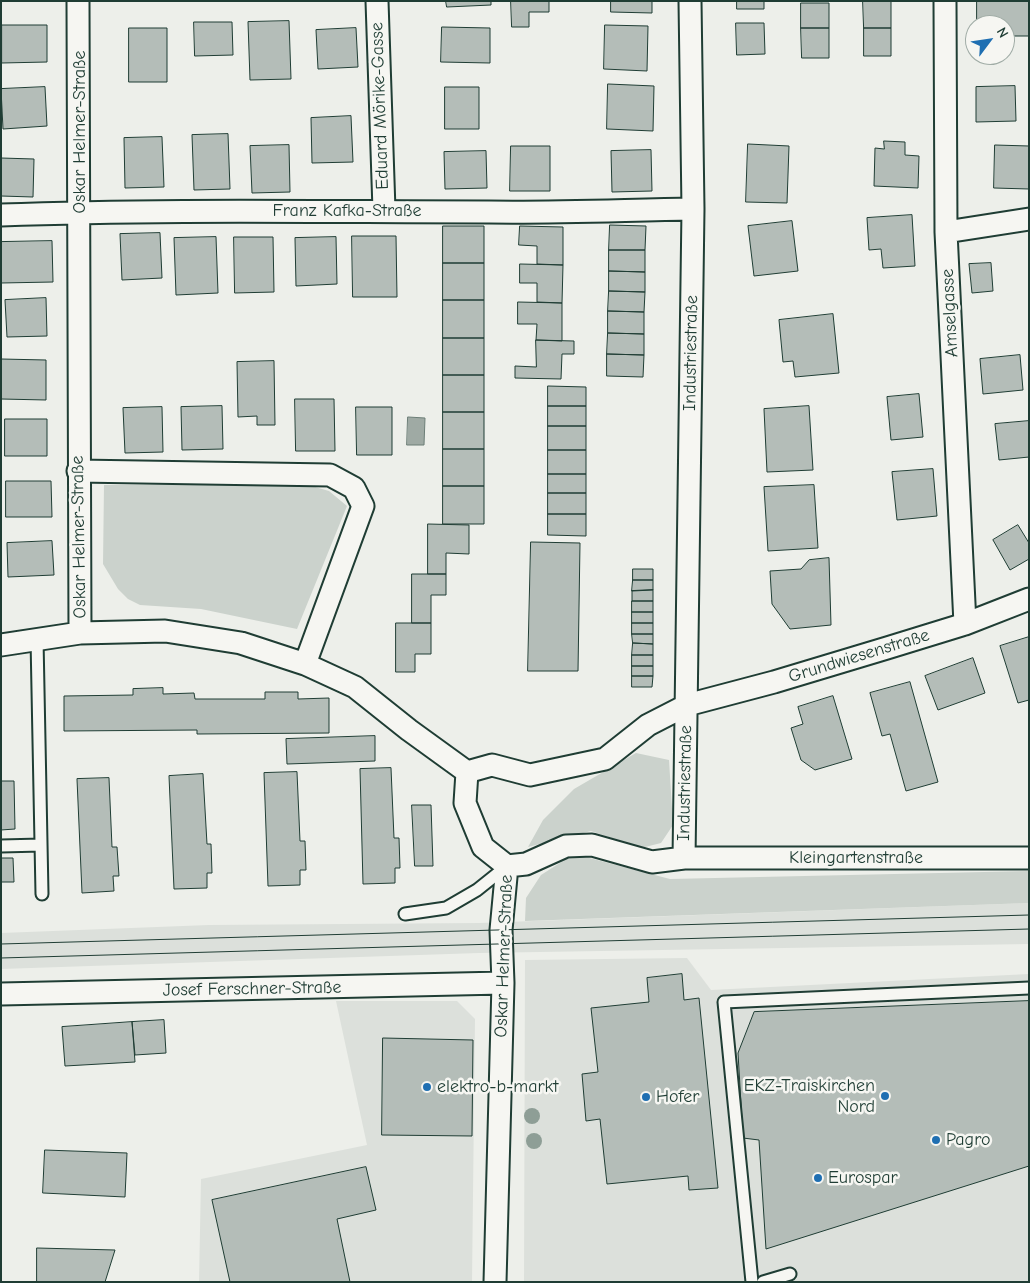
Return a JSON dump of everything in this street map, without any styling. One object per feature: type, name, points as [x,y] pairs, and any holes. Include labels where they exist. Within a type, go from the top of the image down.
[{"type":"street","name":"Oskar Helmer-Straße","points":[[78,1],[80,633],[165,631],[241,643],[305,664],[356,687],[409,730],[468,772],[464,803],[483,847],[507,866],[501,930],[503,983],[496,1282]]},
{"type":"street","name":"Eduard Mörike-Gasse","points":[[377,1],[384,210]]},
{"type":"street","name":"Industriestraße","points":[[507,866],[526,864],[566,846],[592,844],[652,862],[684,858],[693,209],[690,1]]},
{"type":"street","name":"Amselgasse","points":[[945,1],[946,232],[965,624]]},
{"type":"street","name":"Franz Kafka-Straße","points":[[1,216],[80,212],[384,210],[489,212],[693,209]]},
{"type":"street","points":[[946,232],[1029,219]]},
{"type":"street","points":[[78,470],[330,474],[354,488],[363,506],[305,664]]},
{"type":"street","name":"Grundwiesenstraße","points":[[687,704],[774,682],[965,624],[1029,599]]},
{"type":"street","points":[[1,645],[80,633]]},
{"type":"street","name":"Industriestraße","points":[[468,772],[492,765],[530,775],[605,759],[648,726],[687,704]]},
{"type":"street","name":"Kleingartenstraße","points":[[684,858],[1029,858]]},
{"type":"street","name":"Josef Ferschner-Straße","points":[[1,994],[503,983]]},
{"type":"lane","points":[[37,639],[42,894]]},
{"type":"lane","points":[[1,846],[41,845]]},
{"type":"lane","points":[[405,914],[446,908],[477,890],[507,866]]},
{"type":"lane","points":[[752,1282],[724,1002],[1029,988]]},
{"type":"lane","points":[[763,1282],[790,1274]]},
{"type":"shaded area","points":[[408,417],[425,418],[424,445],[407,445]]},
{"type":"shaded area","points":[[104,485],[308,485],[329,491],[347,506],[297,629],[201,609],[140,605],[128,599],[118,589],[103,564]]},
{"type":"shaded area","points":[[636,753],[669,760],[673,825],[661,843],[641,848],[591,831],[528,847],[543,820],[574,789]]},
{"type":"shaded area","points":[[574,854],[670,879],[1029,871],[1029,903],[525,921],[526,898],[541,875]]},
{"type":"shaded area","points":[[1029,903],[1029,944],[479,953],[1,969],[1,933],[209,925],[479,923]]},
{"type":"shaded area","points":[[687,958],[711,990],[1029,974],[1029,1282],[524,1282],[525,960]]},
{"type":"shaded area","points":[[336,1001],[457,1001],[475,1019],[472,1282],[199,1282],[201,1179],[367,1145]]},
{"type":"building","points":[[446,1],[491,1],[491,5],[447,7]]},
{"type":"building","points":[[511,1],[549,1],[549,12],[529,12],[529,27],[512,27]]},
{"type":"building","points":[[611,1],[652,1],[652,13],[611,12]]},
{"type":"building","points":[[737,1],[764,1],[764,9],[737,9]]},
{"type":"building","points":[[863,1],[891,1],[891,28],[864,28]]},
{"type":"building","points":[[977,1],[1029,1],[1029,36],[1015,36],[1015,15],[977,15]]},
{"type":"building","points":[[801,3],[829,3],[829,28],[801,28]]},
{"type":"building","points":[[289,21],[291,79],[250,80],[248,22]]},
{"type":"building","points":[[194,22],[232,22],[233,55],[195,56]]},
{"type":"building","points":[[736,23],[764,23],[765,54],[737,55]]},
{"type":"building","points":[[2,25],[47,25],[47,62],[2,63]]},
{"type":"building","points":[[605,25],[648,26],[647,71],[604,69]]},
{"type":"building","points":[[442,27],[490,28],[490,63],[441,62]]},
{"type":"building","points":[[129,28],[167,28],[167,82],[129,82]]},
{"type":"building","points":[[356,28],[358,67],[318,69],[316,30]]},
{"type":"building","points":[[801,28],[829,28],[829,58],[802,58]]},
{"type":"building","points":[[864,28],[891,28],[891,56],[864,56]]},
{"type":"building","points":[[608,84],[654,86],[653,131],[607,129]]},
{"type":"building","points":[[1015,86],[1016,121],[976,122],[976,87]]},
{"type":"building","points":[[45,87],[47,126],[3,129],[1,89]]},
{"type":"building","points":[[445,87],[479,87],[479,129],[445,129]]},
{"type":"building","points":[[351,116],[353,162],[312,163],[311,118]]},
{"type":"building","points":[[228,134],[230,189],[194,190],[192,135]]},
{"type":"building","points":[[162,137],[164,187],[125,188],[124,138]]},
{"type":"building","points":[[884,141],[905,142],[905,155],[919,156],[918,188],[874,186],[875,148],[884,149]]},
{"type":"building","points":[[748,144],[789,146],[787,203],[746,202]]},
{"type":"building","points":[[289,145],[290,192],[252,193],[250,146]]},
{"type":"building","points":[[995,145],[1029,146],[1029,189],[994,188]]},
{"type":"building","points":[[511,146],[550,146],[550,191],[510,191]]},
{"type":"building","points":[[651,150],[652,191],[612,192],[611,151]]},
{"type":"building","points":[[486,151],[487,188],[445,189],[444,152]]},
{"type":"building","points":[[1,158],[34,159],[33,197],[1,196]]},
{"type":"building","points":[[912,215],[915,266],[883,268],[881,249],[869,250],[867,218]]},
{"type":"building","points":[[792,221],[798,271],[754,276],[748,226]]},
{"type":"building","points":[[610,225],[646,226],[645,250],[609,250]]},
{"type":"building","points":[[443,226],[484,226],[484,263],[443,263]]},
{"type":"building","points":[[520,226],[563,227],[563,265],[537,264],[537,246],[519,245]]},
{"type":"building","points":[[160,233],[162,278],[122,280],[120,234]]},
{"type":"building","points":[[352,236],[396,236],[397,297],[353,297]]},
{"type":"building","points":[[216,237],[218,293],[176,295],[174,238]]},
{"type":"building","points":[[234,237],[273,237],[274,292],[235,293]]},
{"type":"building","points":[[336,237],[337,284],[296,286],[295,238]]},
{"type":"building","points":[[52,241],[53,282],[1,283],[1,242]]},
{"type":"building","points":[[609,250],[645,250],[645,272],[609,271]]},
{"type":"building","points":[[443,263],[484,263],[484,300],[443,300]]},
{"type":"building","points":[[991,263],[993,291],[972,293],[969,264]]},
{"type":"building","points":[[520,264],[563,265],[562,303],[537,302],[537,283],[520,283]]},
{"type":"building","points":[[609,271],[645,272],[645,292],[609,291]]},
{"type":"building","points":[[609,291],[645,292],[644,312],[608,311]]},
{"type":"building","points":[[46,298],[47,336],[7,337],[5,300]]},
{"type":"building","points":[[443,300],[484,300],[484,338],[443,338]]},
{"type":"building","points":[[518,302],[562,303],[562,341],[536,340],[537,324],[518,324]]},
{"type":"building","points":[[608,311],[644,312],[644,334],[608,333]]},
{"type":"building","points":[[833,314],[839,373],[795,377],[793,361],[783,362],[779,320]]},
{"type":"building","points":[[608,333],[644,334],[644,355],[607,354]]},
{"type":"building","points":[[443,338],[484,338],[484,375],[443,375]]},
{"type":"building","points":[[536,340],[574,341],[574,354],[562,354],[561,379],[515,378],[515,366],[536,367]]},
{"type":"building","points":[[607,354],[644,355],[643,377],[607,376]]},
{"type":"building","points":[[1020,355],[1023,390],[983,394],[980,359]]},
{"type":"building","points":[[1,359],[46,360],[46,400],[1,399]]},
{"type":"building","points":[[274,361],[275,425],[257,425],[257,416],[238,417],[237,362]]},
{"type":"building","points":[[443,375],[484,375],[484,412],[443,412]]},
{"type":"building","points":[[548,386],[586,387],[586,406],[548,406]]},
{"type":"building","points":[[919,394],[923,437],[891,440],[887,397]]},
{"type":"building","points":[[295,399],[334,399],[335,451],[296,451]]},
{"type":"building","points":[[222,406],[223,449],[182,450],[181,407]]},
{"type":"building","points":[[548,406],[586,406],[586,426],[548,426]]},
{"type":"building","points":[[809,406],[813,470],[767,472],[764,409]]},
{"type":"building","points":[[162,407],[163,452],[125,453],[123,408]]},
{"type":"building","points":[[356,407],[392,407],[392,455],[357,455]]},
{"type":"building","points":[[443,412],[484,412],[484,449],[443,449]]},
{"type":"building","points":[[5,419],[47,419],[47,456],[5,456]]},
{"type":"building","points":[[1029,421],[1029,457],[999,460],[995,424]]},
{"type":"building","points":[[548,426],[586,426],[586,450],[548,450]]},
{"type":"building","points":[[443,449],[484,449],[484,486],[443,486]]},
{"type":"building","points":[[548,450],[586,450],[586,474],[548,474]]},
{"type":"building","points":[[933,469],[937,516],[897,520],[892,472]]},
{"type":"building","points":[[548,474],[586,474],[586,493],[548,493]]},
{"type":"building","points":[[6,481],[51,481],[52,517],[6,517]]},
{"type":"building","points":[[814,485],[818,548],[768,551],[764,487]]},
{"type":"building","points":[[443,486],[484,486],[484,524],[443,524]]},
{"type":"building","points":[[548,493],[586,493],[586,514],[548,514]]},
{"type":"building","points":[[548,514],[586,514],[586,536],[548,535]]},
{"type":"building","points":[[428,524],[469,525],[469,554],[446,553],[446,574],[428,574]]},
{"type":"building","points":[[1018,525],[1029,543],[1029,559],[1010,570],[993,540]]},
{"type":"building","points":[[52,541],[54,575],[8,577],[7,543]]},
{"type":"building","points":[[531,542],[580,543],[578,671],[528,671]]},
{"type":"building","points":[[829,558],[831,625],[790,629],[772,604],[770,571],[801,569],[809,560]]},
{"type":"building","points":[[633,569],[653,569],[653,580],[633,580]]},
{"type":"building","points":[[412,574],[446,574],[446,595],[431,595],[431,623],[412,623]]},
{"type":"building","points":[[633,580],[653,580],[653,590],[632,591]]},
{"type":"building","points":[[653,590],[653,601],[632,601],[632,591]]},
{"type":"building","points":[[632,601],[653,601],[653,612],[632,612]]},
{"type":"building","points":[[632,612],[653,612],[653,623],[632,623]]},
{"type":"building","points":[[396,623],[431,623],[431,654],[415,654],[415,672],[396,672]]},
{"type":"building","points":[[632,623],[653,623],[653,634],[632,634]]},
{"type":"building","points":[[632,634],[653,634],[653,644],[633,643]]},
{"type":"building","points":[[1029,637],[1029,700],[1018,703],[1000,646]]},
{"type":"building","points":[[633,643],[653,644],[653,655],[632,655]]},
{"type":"building","points":[[632,655],[653,655],[653,666],[632,666]]},
{"type":"building","points":[[973,658],[985,693],[938,710],[925,676]]},
{"type":"building","points":[[632,666],[653,666],[653,676],[632,676]]},
{"type":"building","points":[[632,676],[653,676],[652,687],[632,687]]},
{"type":"building","points":[[910,682],[938,782],[906,791],[890,734],[882,736],[870,693]]},
{"type":"building","points":[[163,688],[163,694],[194,693],[195,699],[265,699],[265,692],[298,692],[298,699],[329,698],[329,733],[197,734],[197,730],[64,731],[64,696],[133,695],[133,689]]},
{"type":"building","points":[[833,696],[852,759],[815,770],[801,760],[791,728],[803,724],[798,707]]},
{"type":"building","points":[[375,736],[375,761],[287,764],[286,739]]},
{"type":"building","points":[[391,768],[394,838],[399,838],[400,868],[395,868],[395,883],[363,884],[360,769]]},
{"type":"building","points":[[297,772],[300,841],[305,841],[306,870],[300,870],[300,885],[268,886],[264,773]]},
{"type":"building","points":[[203,774],[207,844],[211,844],[212,873],[207,873],[207,888],[174,889],[169,776]]},
{"type":"building","points":[[109,778],[112,847],[117,847],[119,876],[113,876],[114,891],[82,893],[77,779]]},
{"type":"building","points":[[1,781],[14,781],[15,829],[1,830]]},
{"type":"building","points":[[412,805],[431,805],[433,866],[415,866]]},
{"type":"building","points":[[1,858],[13,858],[14,882],[1,882]]},
{"type":"building","name":"Hofer","points":[[682,974],[684,1000],[699,998],[718,1188],[689,1190],[688,1176],[607,1184],[600,1119],[586,1121],[582,1074],[598,1072],[591,1008],[649,1002],[647,978]]},
{"type":"building","name":"EKZ-Traiskirchen Nord","points":[[1029,1001],[1029,1166],[766,1249],[759,1140],[743,1138],[738,1053],[754,1012]]},
{"type":"building","points":[[164,1020],[166,1053],[135,1055],[132,1022]]},
{"type":"building","points":[[132,1022],[135,1062],[65,1066],[62,1027]]},
{"type":"building","name":"elektro-b-markt","points":[[383,1038],[473,1040],[472,1136],[382,1135]]},
{"type":"building","points":[[45,1150],[127,1153],[125,1197],[43,1193]]},
{"type":"building","points":[[366,1167],[376,1210],[337,1219],[350,1282],[230,1282],[212,1200]]},
{"type":"building","points":[[37,1248],[115,1250],[105,1282],[37,1282]]},
{"type":"tram line","points":[[1,944],[1029,915]]},
{"type":"tram line","points":[[1,958],[1029,929]]},
{"type":"place","name":"elektro-b-markt","points":[[427,1087]]},
{"type":"place","name":"EKZ-Traiskirchen Nord","points":[[885,1096]]},
{"type":"place","name":"Hofer","points":[[646,1097]]},
{"type":"place","name":"Pagro","points":[[936,1140]]},
{"type":"place","name":"Eurospar","points":[[818,1178]]}]
